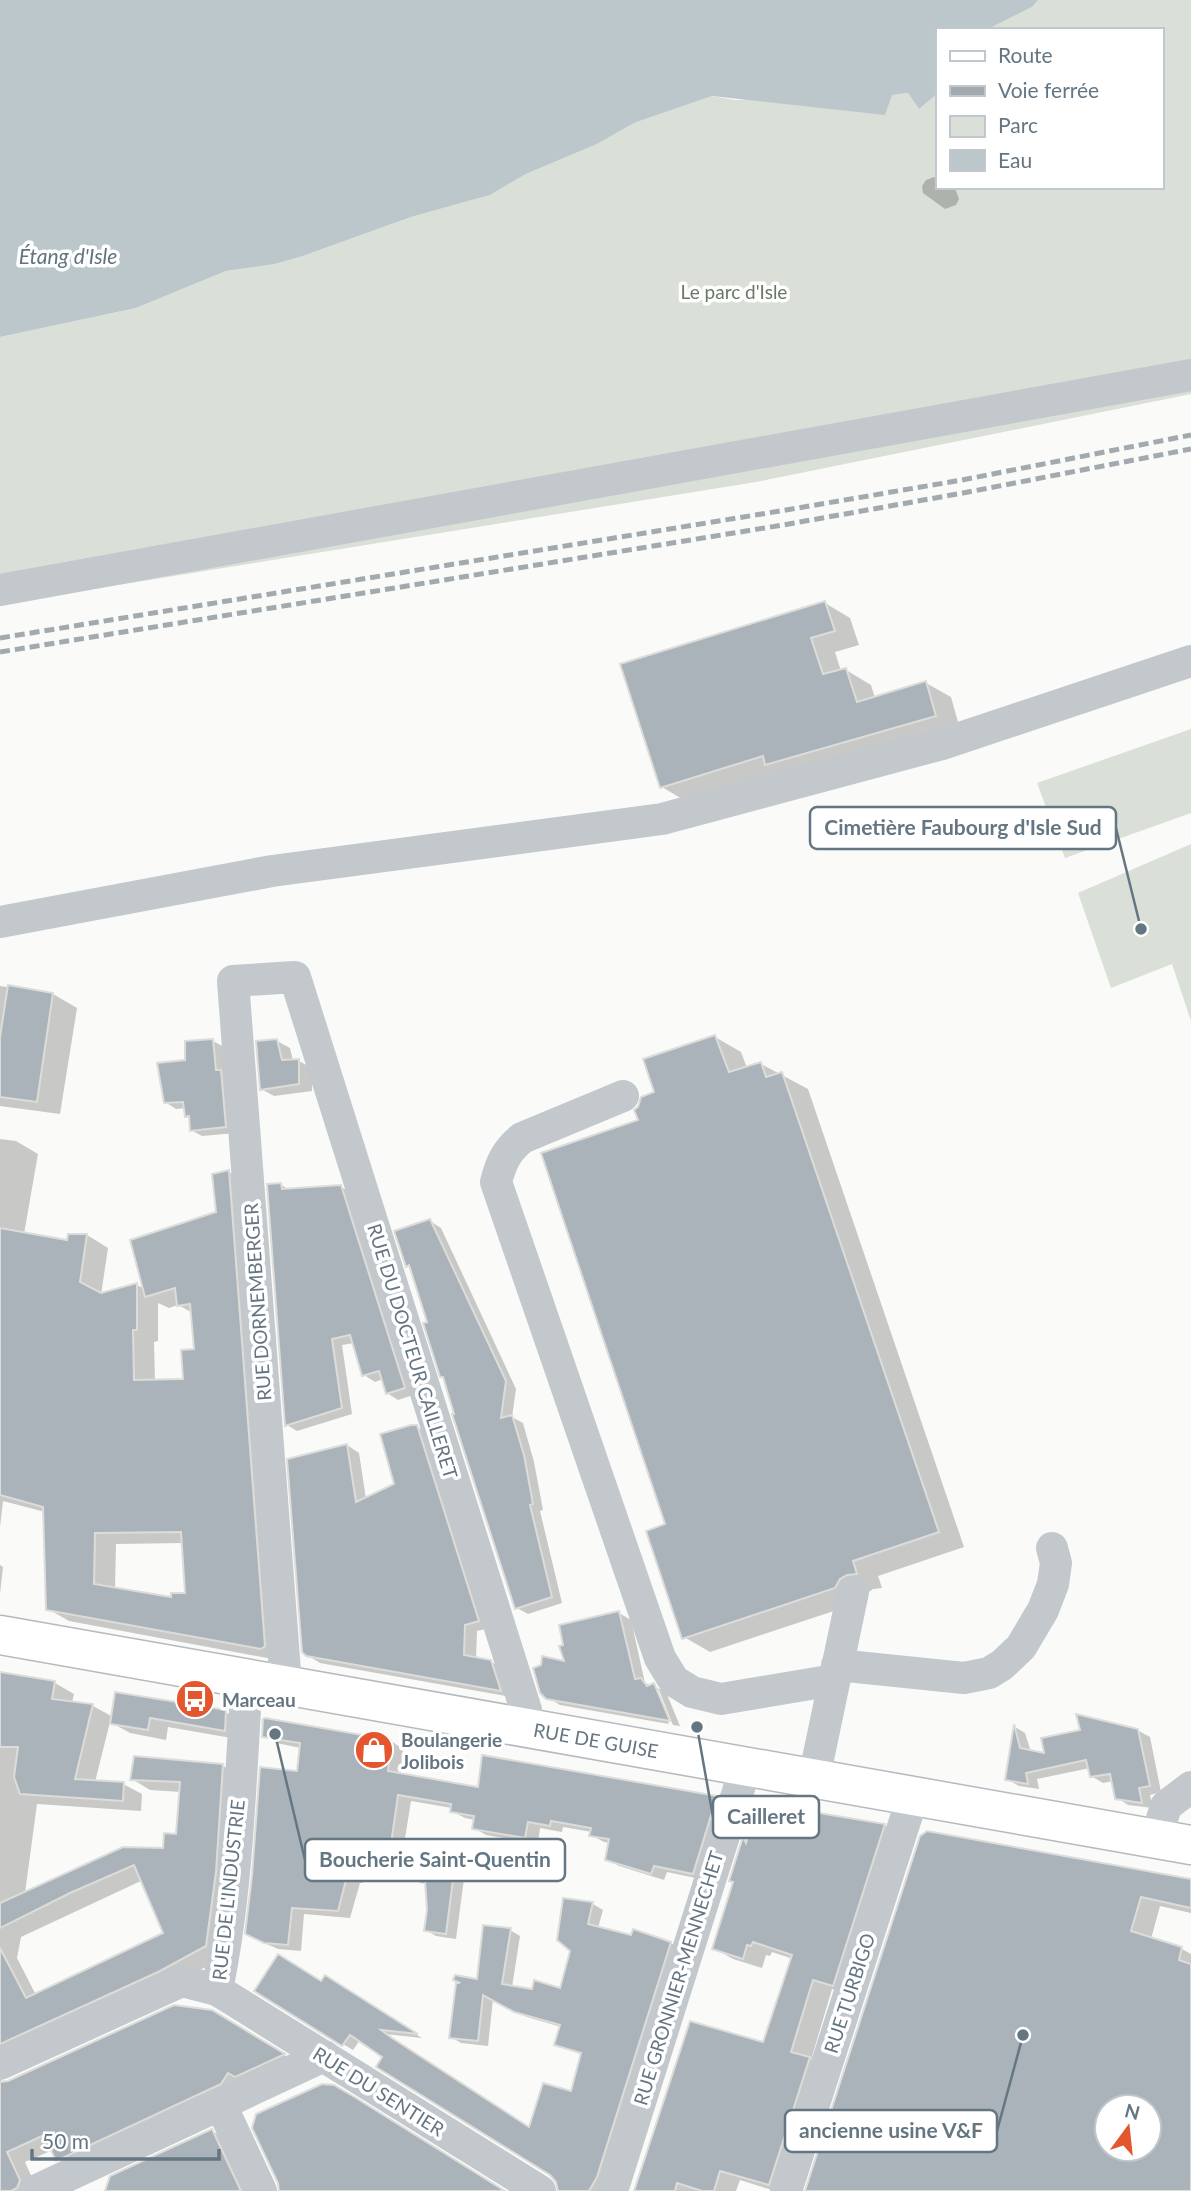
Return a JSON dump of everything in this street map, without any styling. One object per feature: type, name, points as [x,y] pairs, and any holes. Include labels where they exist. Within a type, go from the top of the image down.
[{"type":"main road","name":"RUE DE GUISE","points":[[0,1635],[1174,1842]]},
{"type":"street","points":[[0,590],[1191,375]]},
{"type":"street","points":[[0,922],[272,872],[662,819],[942,744],[1191,661]]},
{"type":"street","name":"RUE DORNEMBERGER","points":[[286,1685],[233,981],[295,976]]},
{"type":"street","name":"RUE DU DOCTEUR CAILLERET","points":[[295,976],[526,1710],[522,1727]]},
{"type":"street","points":[[623,1096],[522,1138],[511,1147],[501,1162],[496,1182],[660,1658],[674,1681],[692,1692],[721,1699],[835,1672],[964,1678],[989,1673],[1021,1647],[1043,1610],[1054,1584],[1056,1563],[1052,1548]]},
{"type":"street","points":[[814,1778],[853,1592]]},
{"type":"street","name":"RUE DE L'INDUSTRIE","points":[[0,2064],[182,1981],[217,1990],[224,1955],[234,1862],[247,1679]]},
{"type":"street","name":"RUE GRONNIER-MENNECHET","points":[[612,2191],[746,1766]]},
{"type":"street","points":[[1174,1842],[1166,1806],[1191,1787]]},
{"type":"street","name":"RUE TURBIGO","points":[[786,2191],[913,1796]]},
{"type":"street","name":"RUE DU SENTIER","points":[[217,1990],[540,2191]]},
{"type":"street","points":[[35,2191],[87,2180],[221,2105],[324,2056]]},
{"type":"street","points":[[221,2105],[261,2191]]},
{"type":"green space","name":"Le parc d'Isle","points":[[1038,0],[1191,0],[1191,394],[756,482],[0,604],[0,337],[136,308],[226,271],[275,264],[303,256],[411,217],[490,195],[526,174],[597,144],[634,123],[712,96],[735,100],[908,93],[919,109],[936,95],[936,189],[1163,189],[1163,28],[990,28],[1032,7]]},
{"type":"green space","points":[[1191,729],[1191,813],[1065,858],[1037,783]]},
{"type":"green space","points":[[1191,844],[1191,1021],[1172,964],[1111,988],[1078,893]]},
{"type":"water","name":"Étang d'Isle","points":[[0,0],[1038,0],[1032,7],[990,28],[936,28],[936,95],[919,109],[908,93],[892,95],[885,115],[712,96],[634,123],[597,144],[526,174],[490,195],[411,217],[303,256],[275,264],[226,271],[136,308],[0,337]]},
{"type":"building","points":[[825,601],[835,631],[811,638],[823,674],[846,668],[857,702],[926,681],[936,716],[765,765],[763,756],[660,788],[620,664]]},
{"type":"building","points":[[8,985],[53,993],[37,1102],[0,1097],[0,1037]]},
{"type":"building","points":[[715,1035],[729,1072],[761,1062],[766,1077],[782,1072],[939,1532],[853,1561],[857,1574],[840,1579],[835,1588],[682,1639],[646,1531],[665,1524],[541,1153],[638,1120],[634,1110],[641,1097],[654,1092],[643,1059]]},
{"type":"building","points":[[213,1039],[216,1070],[221,1070],[226,1127],[190,1131],[189,1116],[185,1117],[183,1102],[164,1103],[157,1063],[185,1060],[185,1041]]},
{"type":"building","points":[[277,1039],[282,1060],[299,1059],[299,1084],[260,1090],[256,1041]]},
{"type":"building","points":[[229,1170],[265,1646],[261,1649],[46,1610],[43,1507],[0,1495],[0,1228],[67,1240],[68,1234],[87,1234],[80,1282],[101,1293],[137,1283],[137,1330],[133,1330],[134,1380],[183,1379],[181,1350],[194,1349],[190,1304],[177,1306],[175,1288],[145,1297],[130,1240],[216,1212],[212,1174]],"holes":[[[181,1532],[185,1593],[171,1593],[171,1597],[94,1584],[95,1533]]]},
{"type":"building","points":[[281,1183],[282,1189],[341,1185],[405,1388],[386,1394],[379,1371],[362,1376],[350,1335],[332,1339],[342,1408],[285,1426],[267,1184]]},
{"type":"building","points":[[430,1219],[506,1381],[501,1418],[512,1415],[524,1455],[533,1504],[530,1505],[552,1597],[515,1609],[452,1414],[443,1377],[440,1377],[423,1323],[427,1322],[409,1265],[406,1267],[394,1231]]},
{"type":"building","points":[[417,1425],[479,1621],[465,1625],[464,1655],[491,1660],[501,1691],[306,1656],[302,1652],[287,1459],[347,1444],[356,1502],[394,1484],[380,1434]]},
{"type":"building","points":[[619,1611],[635,1679],[641,1678],[647,1686],[654,1683],[670,1721],[546,1699],[540,1693],[533,1668],[541,1665],[542,1656],[564,1661],[559,1646],[563,1645],[559,1625]]},
{"type":"building","points":[[0,1672],[55,1681],[52,1699],[93,1704],[75,1779],[124,1782],[123,1801],[20,1794],[14,1777],[18,1747],[0,1747]]},
{"type":"building","points":[[115,1692],[226,1710],[225,1731],[150,1718],[148,1730],[110,1724]]},
{"type":"building","points":[[1076,1714],[1138,1729],[1150,1786],[1139,1788],[1142,1803],[1115,1799],[1110,1774],[1090,1777],[1086,1760],[1026,1773],[1028,1784],[1005,1780],[1014,1724],[1020,1748],[1044,1753],[1041,1738],[1080,1730]]},
{"type":"building","points":[[265,1718],[391,1740],[388,1771],[478,1787],[482,1755],[717,1796],[693,1874],[654,1866],[651,1874],[605,1860],[609,1839],[589,1836],[591,1828],[551,1821],[550,1826],[528,1822],[525,1838],[472,1829],[474,1816],[450,1812],[451,1804],[398,1795],[390,1851],[354,1846],[350,1877],[347,1876],[338,1911],[292,1908],[288,1945],[264,1943],[245,1934],[260,1767],[297,1771],[300,1743],[262,1737]]},
{"type":"building","points":[[134,1756],[223,1764],[216,1872],[206,1946],[158,1972],[0,2044],[0,1948],[26,1998],[163,1933],[134,1865],[0,1928],[0,1903],[123,1847],[163,1848],[164,1833],[176,1834],[180,1782],[130,1780]]},
{"type":"building","points":[[765,1804],[885,1824],[833,1986],[813,1980],[791,2052],[810,2057],[769,2185],[720,2171],[714,2191],[702,2191],[677,2183],[675,2191],[634,2191],[690,2021],[763,2042],[792,1955],[753,1942],[751,1946],[747,1945],[743,1959],[712,1949],[733,1882],[729,1881],[743,1837],[746,1843],[757,1809]]},
{"type":"building","points":[[927,1831],[1191,1879],[1191,1908],[1141,1897],[1131,1931],[1182,1947],[1179,1960],[1191,1964],[1191,2191],[805,2191],[920,1836]]},
{"type":"building","points":[[412,1849],[456,1856],[446,1934],[424,1931],[427,1910],[425,1881],[408,1878]]},
{"type":"building","points":[[563,1898],[593,1902],[588,1924],[631,1935],[633,1929],[671,1942],[597,2177],[589,2191],[558,2191],[556,2182],[550,2175],[376,2067],[382,2057],[350,2035],[342,2046],[254,1991],[278,1954],[321,1981],[325,1975],[418,2034],[381,2030],[529,2127],[543,2083],[571,2091],[581,2053],[554,2045],[560,2025],[514,2012],[483,1995],[478,2041],[449,2038],[456,1983],[460,1983],[453,1980],[455,1975],[477,1979],[483,1925],[511,1928],[502,1984],[532,1989],[534,1980],[560,1988],[570,1951],[557,1940]]},
{"type":"building","points":[[174,2005],[212,2010],[285,2054],[235,2077],[228,2073],[221,2084],[56,2161],[44,2135],[7,2152],[20,2180],[17,2188],[0,2191],[0,2082],[8,2081]]},
{"type":"building","points":[[322,2084],[334,2085],[505,2191],[279,2191],[278,2183],[252,2128],[256,2114]]},
{"type":"building","points":[[212,2129],[241,2191],[105,2191],[110,2176]]},
{"type":"railway","points":[[0,638],[962,480],[1191,435]]},
{"type":"railway","points":[[0,652],[783,525],[1191,449]]},
{"type":"place","name":"Cimetière Faubourg d'Isle Sud","points":[[1141,929]]},
{"type":"place","name":"Marceau","points":[[195,1699]]},
{"type":"place","name":"Cailleret","points":[[697,1727]]},
{"type":"place","name":"Boucherie Saint-Quentin","points":[[275,1734]]},
{"type":"place","name":"Boulangerie Jolibois","points":[[374,1750]]},
{"type":"place","name":"ancienne usine V&F","points":[[1023,2035]]}]
